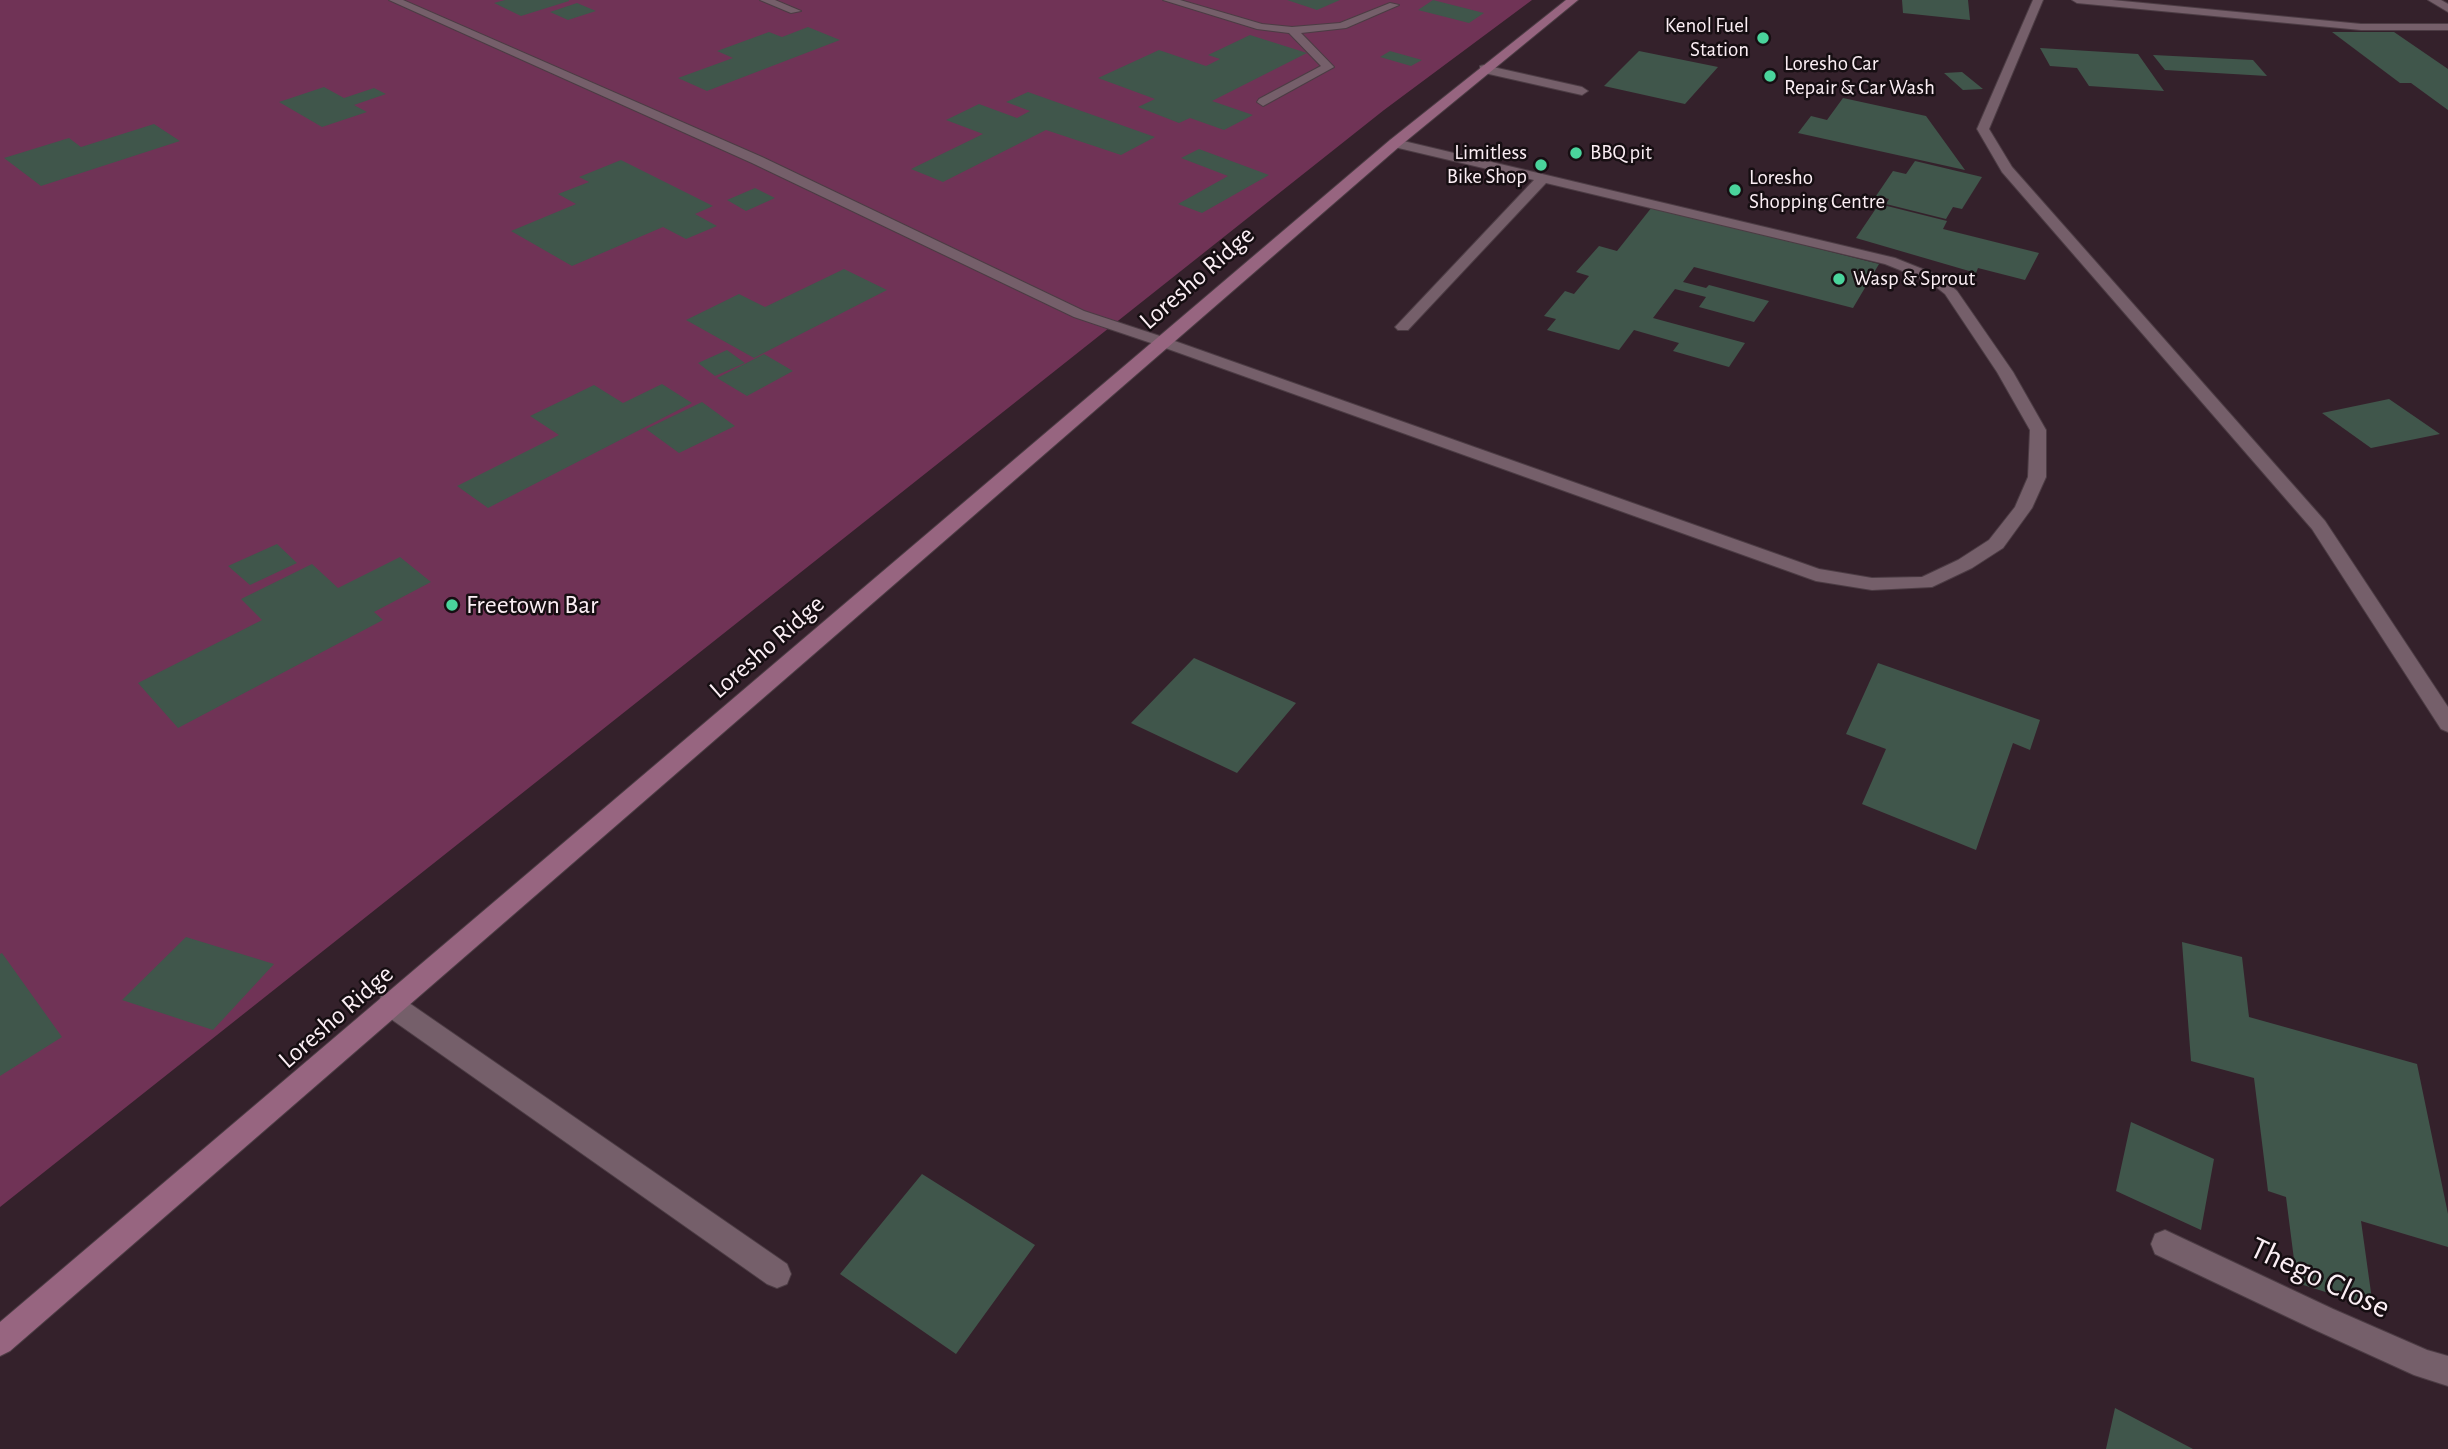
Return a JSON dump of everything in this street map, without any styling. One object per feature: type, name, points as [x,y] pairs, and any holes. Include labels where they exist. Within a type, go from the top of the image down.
[{"type":"main road","name":"Loresho Ridge","points":[[0,1340],[1395,143],[1573,0]]},
{"type":"street","points":[[394,0],[757,160],[1079,314],[1816,575],[1872,584],[1924,583],[1996,544],[2023,508],[2037,477],[2038,430],[2005,372],[1950,292],[1935,279],[1890,261],[1395,143]]},
{"type":"street","points":[[765,0],[795,11]]},
{"type":"street","points":[[1168,0],[1261,27],[1292,30],[1342,26],[1394,5]]},
{"type":"street","points":[[2038,0],[1983,129],[2007,169],[2319,525],[2448,724]]},
{"type":"street","points":[[2077,0],[2361,27],[2448,27]]},
{"type":"street","points":[[2433,0],[2448,9]]},
{"type":"street","points":[[1263,102],[1328,67],[1292,30]]},
{"type":"street","points":[[1484,69],[1582,91]]},
{"type":"street","points":[[1403,327],[1543,178]]},
{"type":"street","points":[[390,1004],[777,1274]]},
{"type":"street","name":"Thego Close","points":[[2165,1244],[2323,1319],[2425,1364],[2448,1371]]},
{"type":"shaded area","points":[[0,0],[1532,0],[1384,110],[0,1207]]},
{"type":"building","points":[[505,0],[569,1],[521,16],[494,3]]},
{"type":"building","points":[[1287,0],[1340,0],[1317,10]]},
{"type":"building","points":[[1433,0],[1484,13],[1469,23],[1418,10]]},
{"type":"building","points":[[1902,0],[1968,0],[1970,20],[1903,13]]},
{"type":"building","points":[[577,3],[596,11],[568,20],[550,12]]},
{"type":"building","points":[[808,27],[840,40],[707,91],[678,78],[733,58],[717,51],[769,32],[782,37]]},
{"type":"building","points":[[2332,32],[2394,32],[2448,69],[2448,110],[2411,83],[2400,83]]},
{"type":"building","points":[[1250,35],[1307,53],[1212,101],[1253,115],[1224,130],[1190,118],[1179,123],[1138,107],[1155,99],[1098,78],[1159,50],[1206,66],[1220,59],[1208,55]]},
{"type":"building","points":[[2040,48],[2138,54],[2164,91],[2089,86],[2077,68],[2050,66]]},
{"type":"building","points":[[1390,51],[1422,60],[1411,66],[1380,57]]},
{"type":"building","points":[[1639,51],[1718,67],[1685,104],[1604,86]]},
{"type":"building","points":[[2153,55],[2253,60],[2267,76],[2165,70]]},
{"type":"building","points":[[1962,72],[1983,89],[1963,90],[1944,73]]},
{"type":"building","points":[[324,87],[344,98],[374,88],[386,94],[354,105],[367,112],[322,127],[279,102]]},
{"type":"building","points":[[1028,92],[1155,137],[1121,155],[1046,130],[943,182],[911,169],[983,134],[946,120],[979,104],[1017,118],[1030,111],[1006,102]]},
{"type":"building","points":[[1843,98],[1926,116],[1965,170],[1798,133],[1811,116],[1827,120]]},
{"type":"building","points":[[154,124],[180,141],[41,186],[4,158],[69,138],[81,147]]},
{"type":"building","points":[[1199,149],[1269,175],[1202,213],[1178,204],[1228,176],[1181,158]]},
{"type":"building","points":[[621,160],[713,206],[695,214],[717,226],[686,239],[663,227],[572,266],[511,231],[576,204],[558,194],[589,182],[579,177]]},
{"type":"building","points":[[1915,161],[1982,177],[1962,209],[1953,207],[1946,219],[1886,204],[1889,199],[1876,196],[1893,171],[1906,174]]},
{"type":"building","points":[[755,188],[775,198],[746,211],[727,200]]},
{"type":"building","points":[[1879,204],[1947,221],[1943,229],[2039,253],[2025,280],[1978,268],[1976,273],[1856,238]]},
{"type":"building","points":[[1652,207],[1879,264],[1853,308],[1694,267],[1683,282],[1706,288],[1709,285],[1769,301],[1754,322],[1699,307],[1706,297],[1675,289],[1653,318],[1745,343],[1729,367],[1673,351],[1679,343],[1634,330],[1619,350],[1547,330],[1556,319],[1544,316],[1565,291],[1574,294],[1589,276],[1576,272],[1599,246],[1617,251]]},
{"type":"building","points":[[844,269],[887,290],[754,358],[686,320],[739,294],[765,307]]},
{"type":"building","points":[[727,350],[745,363],[715,376],[698,363]]},
{"type":"building","points":[[764,354],[793,371],[747,396],[717,378]]},
{"type":"building","points":[[662,384],[692,403],[488,508],[457,486],[559,435],[530,416],[594,385],[623,403]]},
{"type":"building","points":[[2389,399],[2440,434],[2371,448],[2322,413]]},
{"type":"building","points":[[702,402],[735,426],[679,453],[646,429]]},
{"type":"building","points":[[277,544],[297,563],[250,585],[228,566]]},
{"type":"building","points":[[400,557],[431,582],[374,612],[383,620],[178,728],[138,683],[262,620],[241,599],[312,564],[338,588]]},
{"type":"building","points":[[1194,658],[1296,703],[1237,773],[1131,723]]},
{"type":"building","points":[[1878,663],[2040,720],[2030,750],[2013,743],[1976,850],[1862,804],[1886,749],[1846,734]]},
{"type":"building","points":[[186,937],[274,964],[213,1030],[122,1000]]},
{"type":"building","points":[[2182,942],[2242,957],[2249,1017],[2417,1064],[2448,1214],[2448,1247],[2361,1221],[2373,1307],[2297,1283],[2286,1197],[2268,1191],[2254,1078],[2191,1061]]},
{"type":"building","points":[[2,953],[62,1037],[0,1076],[0,954]]},
{"type":"building","points":[[2131,1122],[2214,1159],[2201,1230],[2116,1191]]},
{"type":"building","points":[[922,1174],[1035,1245],[956,1354],[840,1274]]},
{"type":"building","points":[[2115,1408],[2193,1449],[2106,1449]]},
{"type":"place","name":"Kenol Fuel Station","points":[[1763,38]]},
{"type":"place","name":"Loresho Car Repair & Car Wash","points":[[1770,76]]},
{"type":"place","name":"BBQ pit","points":[[1576,153]]},
{"type":"place","name":"Limitless Bike Shop","points":[[1541,165]]},
{"type":"place","name":"Loresho Shopping Centre","points":[[1735,190]]},
{"type":"place","name":"Wasp & Sprout","points":[[1839,279]]},
{"type":"place","name":"Freetown Bar","points":[[452,605]]}]
